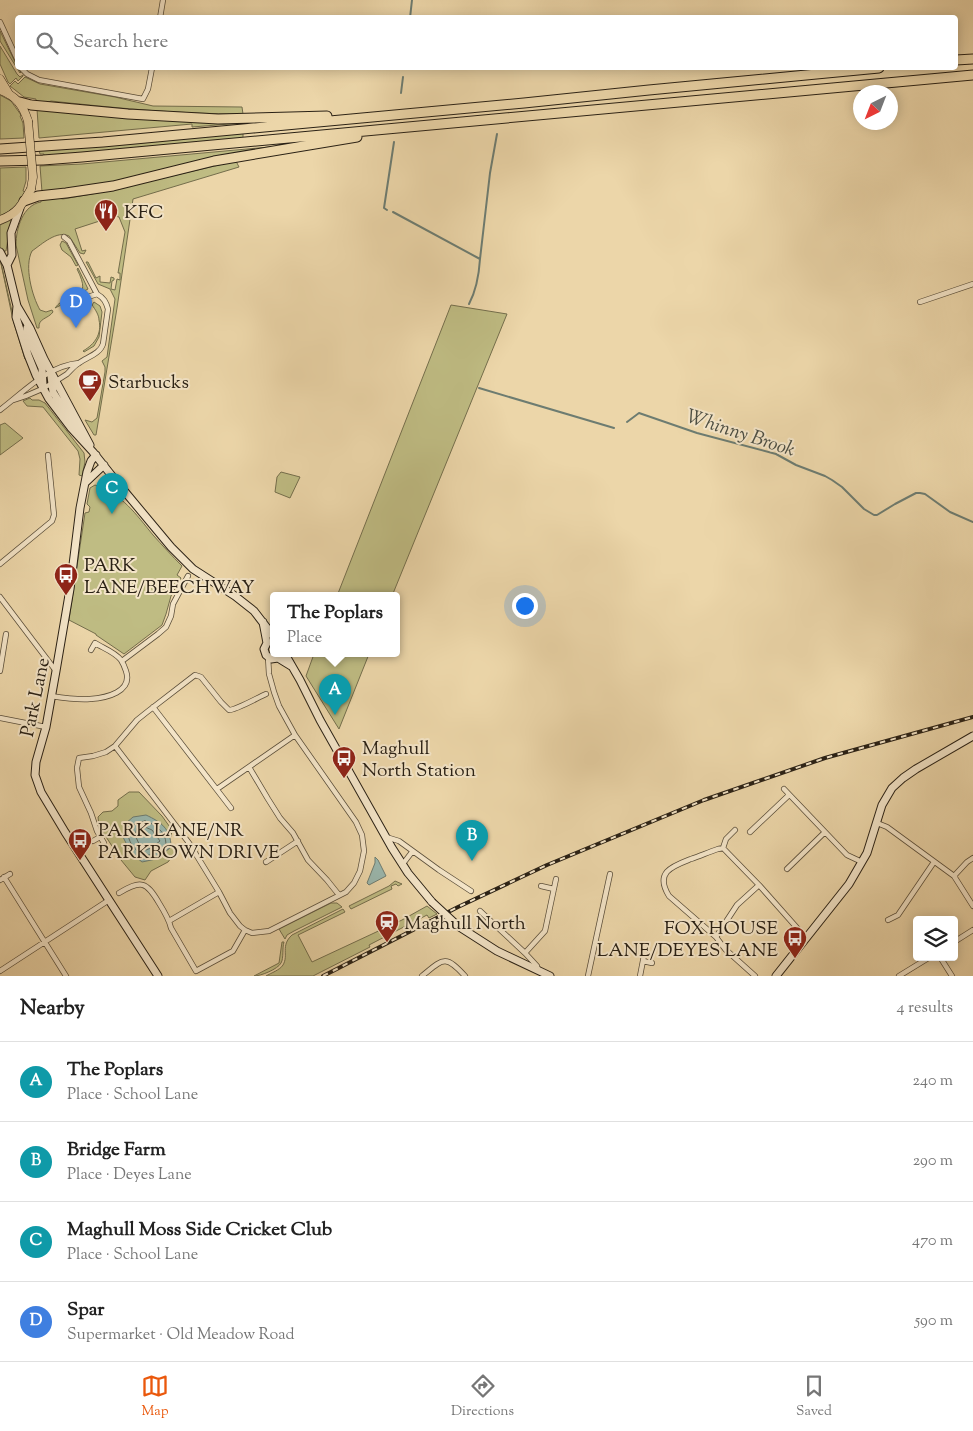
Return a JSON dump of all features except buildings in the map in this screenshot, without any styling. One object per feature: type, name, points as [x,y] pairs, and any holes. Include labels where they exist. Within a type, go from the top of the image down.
[{"type":"highway","points":[[958,60],[973,59]]},
{"type":"highway","points":[[0,149],[103,142],[390,116],[858,70]]},
{"type":"highway","points":[[0,161],[82,157],[973,76]]},
{"type":"highway","points":[[20,102],[31,105],[128,114],[218,119],[348,114],[390,116]]},
{"type":"highway","points":[[22,204],[38,196],[113,186],[214,161],[436,125]]},
{"type":"main road","points":[[0,79],[9,94]]},
{"type":"main road","points":[[0,90],[20,102],[28,121],[33,177],[30,189],[22,204],[9,217],[0,220]]},
{"type":"street","points":[[160,15],[163,0]]},
{"type":"street","points":[[0,22],[15,54]]},
{"type":"street","points":[[23,70],[44,82],[143,99],[148,89],[152,70]]},
{"type":"street","points":[[7,265],[12,255],[11,233],[22,204]]},
{"type":"street","points":[[11,402],[54,382],[102,348],[108,309],[103,298],[97,294],[69,241],[64,237]]},
{"type":"street","points":[[0,252],[7,265],[17,306],[16,317],[28,355],[51,401],[71,428],[184,561],[248,606],[270,632]]},
{"type":"street","points":[[920,302],[973,284]]},
{"type":"street","points":[[82,299],[97,294]]},
{"type":"street","points":[[17,306],[26,320],[54,382],[94,453]]},
{"type":"street","points":[[26,320],[30,341],[42,368],[40,378]]},
{"type":"street","points":[[0,410],[40,378],[68,364],[79,363]]},
{"type":"street","points":[[54,382],[53,392],[82,440]]},
{"type":"street","name":"Park Lane","points":[[94,453],[87,472],[80,508],[70,589],[46,726],[35,767],[35,775],[38,786],[65,832],[158,976]]},
{"type":"street","points":[[0,564],[52,521],[54,515],[48,455]]},
{"type":"street","points":[[86,482],[104,465]]},
{"type":"street","points":[[122,661],[166,627],[171,616],[173,604],[188,576]]},
{"type":"street","points":[[0,597],[56,672]]},
{"type":"street","points":[[263,622],[270,642],[264,649],[270,652]]},
{"type":"street","points":[[0,671],[6,634]]},
{"type":"street","points":[[51,696],[90,700],[117,693],[124,687],[127,680],[122,661],[95,643],[91,650]]},
{"type":"street","points":[[115,746],[189,843],[220,892],[230,913],[245,930],[256,933],[269,931],[339,896],[350,887],[360,871],[364,851],[362,835],[352,816],[296,735],[279,706],[269,674],[278,657]]},
{"type":"street","points":[[279,657],[292,666],[386,838],[414,881],[432,902],[458,926],[497,951],[550,976]]},
{"type":"street","points":[[104,843],[79,788],[77,768],[79,758],[106,752],[115,746],[137,720],[197,674],[201,676],[220,702],[229,710],[235,710],[247,702],[266,694]]},
{"type":"street","points":[[153,707],[231,808]]},
{"type":"street","points":[[0,718],[46,726]]},
{"type":"street","points":[[217,789],[296,735]]},
{"type":"street","points":[[776,976],[849,884],[862,862],[882,805],[897,783],[916,769],[973,736]]},
{"type":"street","points":[[249,767],[268,799],[298,841],[308,860],[339,896]]},
{"type":"street","points":[[784,790],[847,855],[862,862]]},
{"type":"street","points":[[750,832],[789,796]]},
{"type":"street","points":[[751,820],[756,826]]},
{"type":"street","points":[[877,823],[888,827],[954,876],[973,906]]},
{"type":"street","points":[[723,848],[726,839],[735,830]]},
{"type":"street","points":[[787,868],[825,832]]},
{"type":"street","points":[[93,841],[100,837]]},
{"type":"street","points":[[386,838],[399,841],[412,852],[471,891]]},
{"type":"street","points":[[266,862],[298,841]]},
{"type":"street","points":[[723,848],[806,938]]},
{"type":"street","points":[[723,848],[672,866],[664,877],[664,885],[669,896],[716,937],[725,949],[755,976]]},
{"type":"street","points":[[402,865],[412,852]]},
{"type":"street","points":[[954,876],[973,858]]},
{"type":"street","points":[[888,920],[898,915],[934,862]]},
{"type":"street","points":[[793,863],[798,869]]},
{"type":"street","points":[[10,874],[2,879],[66,976]]},
{"type":"street","points":[[588,976],[610,874]]},
{"type":"street","points":[[525,953],[545,932],[556,879]]},
{"type":"street","points":[[119,893],[130,883],[142,885],[151,890],[196,971],[233,951],[245,930]]},
{"type":"street","points":[[716,937],[737,905],[759,885]]},
{"type":"street","points":[[542,886],[554,889]]},
{"type":"street","points":[[169,921],[220,892]]},
{"type":"street","points":[[0,970],[109,900]]},
{"type":"street","points":[[480,911],[525,953],[537,966],[538,970]]},
{"type":"street","points":[[958,939],[973,930]]},
{"type":"street","points":[[640,976],[646,945]]},
{"type":"street","points":[[422,976],[439,962],[447,961],[454,964],[465,976]]},
{"type":"street","points":[[643,961],[652,963]]},
{"type":"street","points":[[899,976],[923,961]]},
{"type":"street","points":[[943,961],[952,976]]},
{"type":"shaded area","points":[[0,31],[15,65],[0,41]]},
{"type":"shaded area","points":[[0,46],[17,74],[20,77],[23,75],[18,81],[16,78],[10,84],[8,82],[0,64]]},
{"type":"shaded area","points":[[25,77],[40,84],[115,97],[153,106],[242,107],[243,114],[147,110],[51,101],[43,104],[36,102],[36,99],[24,97],[10,86],[15,81],[18,84]]},
{"type":"shaded area","points":[[0,95],[11,101],[21,115],[24,138],[0,139]]},
{"type":"shaded area","points":[[37,109],[242,123],[192,127],[192,124],[39,138]]},
{"type":"shaded area","points":[[243,133],[243,139],[44,156],[44,154],[40,154],[39,150]]},
{"type":"shaded area","points":[[280,146],[103,185],[42,192],[40,166]]},
{"type":"shaded area","points":[[236,161],[239,167],[133,199],[117,308],[96,435],[94,435],[85,420],[92,422],[97,418],[105,372],[102,361],[107,357],[115,299],[110,289],[98,284],[86,262],[88,262],[96,278],[100,276],[100,282],[110,283],[111,277],[114,278],[111,289],[115,290],[117,279],[120,280],[120,273],[118,273],[125,232],[119,217],[115,216],[75,229],[82,251],[86,250],[84,254],[80,253],[69,236],[64,235],[55,236],[32,251],[29,273],[34,297],[40,310],[46,312],[52,310],[53,312],[40,322],[39,328],[37,328],[28,300],[16,245],[17,232],[25,212],[41,202],[41,199],[52,197],[63,199],[103,192]]},
{"type":"shaded area","points":[[26,167],[26,181],[23,191],[25,192],[15,207],[0,216],[0,168]]},
{"type":"shaded area","points":[[11,220],[6,251],[2,251],[0,248],[0,225]]},
{"type":"shaded area","points":[[62,241],[66,243],[78,265],[76,266],[71,257],[62,250],[60,245]]},
{"type":"shaded area","points":[[0,259],[14,320],[25,359],[13,320]]},
{"type":"shaded area","points":[[78,268],[88,289],[60,303],[81,291],[83,287]]},
{"type":"shaded area","points":[[94,302],[100,306],[102,312],[99,337],[94,346],[84,352],[97,338],[100,325],[96,310],[92,305]]},
{"type":"shaded area","points":[[451,305],[507,314],[394,592],[339,592]]},
{"type":"shaded area","points":[[30,398],[45,403],[84,453],[85,462],[82,476],[79,475],[80,459],[78,451],[43,407],[27,406],[23,401]]},
{"type":"shaded area","points":[[5,423],[23,438],[0,455],[0,425]]},
{"type":"shaded area","points":[[281,472],[300,477],[290,498],[275,492],[277,477]]},
{"type":"shaded area","points":[[95,485],[121,499],[182,566],[177,575],[181,578],[171,596],[162,625],[124,654],[96,634],[69,620],[85,513],[89,512],[90,507],[87,504],[90,488]]},
{"type":"shaded area","points":[[313,657],[368,657],[339,729],[306,676]]},
{"type":"shaded area","points":[[129,792],[139,792],[162,816],[172,830],[171,837],[159,821],[156,859],[171,847],[177,850],[168,862],[151,871],[145,880],[135,877],[121,860],[99,826],[98,817],[103,812],[112,811],[118,806],[118,800]]},
{"type":"shaded area","points":[[395,881],[402,884],[391,886],[392,889],[351,909],[349,906],[389,886]]},
{"type":"shaded area","points":[[331,903],[337,903],[342,907],[294,931],[287,935],[285,939],[279,929]]},
{"type":"shaded area","points":[[427,906],[437,914],[429,918],[427,915],[313,976],[266,976],[282,967],[285,961],[286,943],[292,935],[343,909],[345,912],[298,935],[312,962],[402,920]]},
{"type":"shaded area","points":[[282,942],[284,942],[282,958],[277,968],[254,976],[279,963]]},
{"type":"water","points":[[146,815],[164,827],[169,835],[171,847],[156,859],[142,862],[131,853],[123,837],[125,824],[133,817]]},
{"type":"water","points":[[375,857],[386,876],[369,885],[367,883],[375,863]]},
{"type":"waterway","points":[[410,15],[412,0]]},
{"type":"waterway","points":[[401,93],[403,77]]},
{"type":"waterway","points":[[393,212],[480,259],[490,173],[497,134]]},
{"type":"waterway","points":[[387,210],[384,208],[394,142]]},
{"type":"waterway","points":[[469,304],[477,282],[480,259]]},
{"type":"waterway","points":[[479,388],[614,428]]},
{"type":"waterway","name":"Whinny Brook","points":[[627,422],[639,413],[697,433],[776,454],[796,465],[832,480],[842,487],[864,509],[874,515],[916,493],[920,493],[925,494],[950,512],[973,522]]},
{"type":"railway","points":[[323,976],[458,907],[547,865],[704,800],[825,758],[973,717]]},
{"type":"place","name":"KFC","points":[[106,232]]},
{"type":"place","name":"Spar","points":[[76,328]]},
{"type":"place","name":"Starbucks","points":[[90,402]]},
{"type":"place","name":"Maghull Moss Side Cricket Club","points":[[112,514]]},
{"type":"place","name":"PARK LANE/BEECHWAY","points":[[66,596]]},
{"type":"place","name":"The Poplars","points":[[335,715]]},
{"type":"place","name":"Maghull North Station","points":[[344,779]]},
{"type":"place","name":"PARK LANE/NR PARKBOWN DRIVE","points":[[80,861]]},
{"type":"place","name":"Bridge Farm","points":[[472,861]]},
{"type":"place","name":"Maghull North","points":[[387,943]]},
{"type":"place","name":"FOX HOUSE LANE/DEYES LANE","points":[[795,959]]}]
